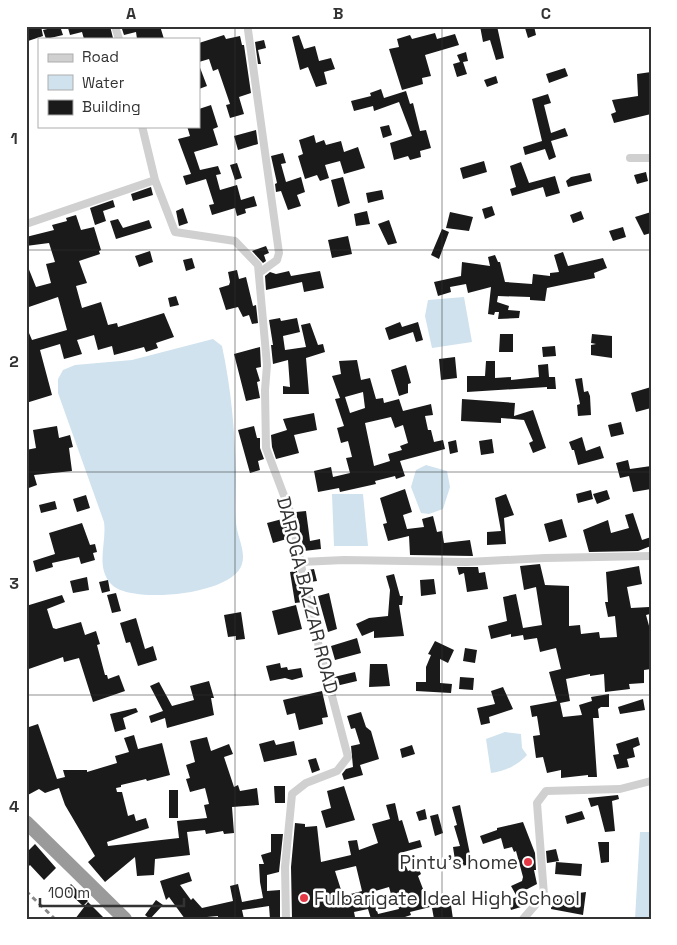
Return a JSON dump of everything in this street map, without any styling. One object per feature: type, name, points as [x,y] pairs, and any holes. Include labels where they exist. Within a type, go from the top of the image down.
[{"type":"highway","points":[[26,822],[125,919]]},
{"type":"street","points":[[115,26],[119,38]]},
{"type":"street","points":[[248,30],[279,253],[277,260],[259,274]]},
{"type":"street","name":"DAROGA BAZZAR ROAD","points":[[142,128],[155,180],[175,232],[235,241],[258,264],[267,365],[264,390],[266,448],[292,514],[312,620],[348,757],[337,771],[306,783],[292,794],[285,867],[286,919]]},
{"type":"street","points":[[630,158],[651,158]]},
{"type":"street","points":[[26,224],[155,180]]},
{"type":"street","points":[[301,562],[354,560],[467,562],[651,556]]},
{"type":"street","points":[[523,919],[544,895],[537,803],[546,791],[620,789],[651,781]]},
{"type":"water","points":[[464,297],[472,342],[432,348],[425,316],[428,300]]},
{"type":"water","points":[[213,339],[222,346],[230,394],[234,426],[236,523],[243,554],[242,564],[235,575],[221,583],[181,594],[138,594],[122,590],[111,584],[106,577],[103,562],[104,522],[58,393],[58,379],[63,370],[75,365],[132,360]]},
{"type":"water","points":[[426,465],[447,471],[450,487],[443,509],[429,514],[421,513],[411,487],[416,470]]},
{"type":"water","points":[[332,494],[363,494],[368,546],[334,546]]},
{"type":"water","points":[[505,732],[521,734],[522,748],[527,755],[510,767],[491,773],[486,739]]},
{"type":"water","points":[[640,832],[651,832],[651,919],[635,919]]},
{"type":"building","points":[[28,26],[41,26],[43,36],[28,41]]},
{"type":"building","points":[[60,26],[63,35],[46,38],[43,30]]},
{"type":"building","points":[[72,26],[110,26],[113,38],[84,38],[82,32],[70,35],[68,28]]},
{"type":"building","points":[[121,26],[160,26],[164,38],[137,38],[136,32],[124,35]]},
{"type":"building","points":[[480,26],[497,26],[504,58],[496,60],[490,40],[483,42]]},
{"type":"building","points":[[534,26],[536,35],[528,38],[525,28]]},
{"type":"building","points":[[435,33],[437,39],[455,34],[459,45],[425,55],[431,76],[422,78],[423,84],[402,90],[389,49],[399,47],[397,39],[410,35],[412,39]]},
{"type":"building","points":[[224,35],[226,39],[240,36],[242,45],[244,45],[251,93],[239,97],[244,114],[230,118],[226,105],[230,104],[218,69],[213,71],[209,59],[200,62],[200,43]]},
{"type":"building","points":[[299,35],[304,49],[315,46],[319,61],[331,58],[335,69],[324,72],[327,84],[316,87],[308,67],[300,70],[292,37]]},
{"type":"building","points":[[264,40],[266,48],[258,50],[261,64],[258,64],[255,42]]},
{"type":"building","points":[[466,52],[468,61],[463,62],[467,74],[457,77],[453,64],[460,62],[457,55]]},
{"type":"building","points":[[200,68],[207,86],[200,89]]},
{"type":"building","points":[[565,68],[568,76],[549,83],[546,74]]},
{"type":"building","points":[[651,72],[651,114],[614,123],[611,114],[616,112],[612,100],[638,96],[637,74]]},
{"type":"building","points":[[496,76],[498,83],[487,87],[484,80]]},
{"type":"building","points":[[381,89],[384,98],[406,91],[410,104],[413,103],[420,131],[426,130],[431,148],[420,151],[421,157],[410,160],[408,156],[394,160],[390,143],[412,136],[399,102],[374,111],[373,106],[354,111],[351,101],[371,96],[370,93]]},
{"type":"building","points":[[548,94],[551,103],[544,105],[551,133],[565,128],[568,136],[551,141],[556,157],[549,160],[545,149],[525,155],[523,147],[542,141],[532,99]]},
{"type":"building","points":[[211,105],[218,127],[213,129],[218,145],[194,152],[200,170],[218,166],[221,174],[216,175],[220,190],[237,185],[241,200],[254,196],[257,206],[245,209],[246,213],[237,216],[235,208],[212,215],[209,205],[214,204],[206,179],[186,185],[183,176],[191,174],[178,139],[190,136],[188,128],[200,128],[200,109]]},
{"type":"building","points":[[389,125],[392,135],[383,138],[380,127]]},
{"type":"building","points":[[256,130],[258,144],[238,150],[234,136]]},
{"type":"building","points":[[314,135],[316,143],[324,140],[326,145],[341,141],[344,152],[358,147],[365,168],[344,174],[340,161],[325,165],[329,178],[320,181],[317,175],[305,179],[298,156],[303,154],[299,140]]},
{"type":"building","points":[[283,153],[286,163],[281,164],[286,182],[301,177],[305,192],[297,195],[301,206],[288,210],[281,191],[276,192],[275,184],[277,183],[271,156]]},
{"type":"building","points":[[484,161],[487,172],[463,179],[460,168]]},
{"type":"building","points":[[521,162],[529,183],[555,176],[560,193],[546,197],[543,187],[512,196],[510,189],[516,187],[510,166]]},
{"type":"building","points":[[237,163],[242,178],[235,180],[230,165]]},
{"type":"building","points":[[646,172],[648,181],[637,184],[634,175]]},
{"type":"building","points":[[590,173],[592,181],[568,187],[566,181],[571,177]]},
{"type":"building","points":[[343,177],[350,203],[338,207],[331,180]]},
{"type":"building","points":[[151,187],[153,195],[133,201],[131,194]]},
{"type":"building","points":[[382,190],[384,199],[368,203],[366,193]]},
{"type":"building","points":[[113,200],[115,207],[103,211],[106,221],[95,225],[90,208]]},
{"type":"building","points":[[492,206],[495,215],[485,219],[482,209]]},
{"type":"building","points":[[183,208],[188,223],[179,226],[176,211]]},
{"type":"building","points":[[367,211],[370,224],[356,226],[354,214]]},
{"type":"building","points":[[581,211],[584,219],[573,223],[570,215]]},
{"type":"building","points":[[450,212],[473,217],[469,231],[446,228]]},
{"type":"building","points":[[651,212],[651,233],[644,235],[635,217]]},
{"type":"building","points":[[76,215],[81,230],[94,227],[101,250],[99,251],[100,254],[79,261],[87,283],[76,286],[82,308],[101,302],[108,325],[117,323],[118,327],[164,313],[174,337],[156,343],[158,348],[146,352],[144,347],[114,355],[112,346],[98,350],[94,335],[77,340],[82,354],[64,359],[60,344],[40,350],[52,395],[26,403],[26,326],[32,340],[67,330],[58,297],[26,308],[26,262],[36,287],[51,283],[46,264],[55,262],[49,243],[26,246],[26,237],[54,230],[52,225],[67,221],[66,218]]},
{"type":"building","points":[[118,219],[123,228],[149,220],[152,228],[116,239],[110,221]]},
{"type":"building","points":[[389,220],[397,243],[388,245],[378,224]]},
{"type":"building","points":[[623,227],[626,237],[613,241],[609,231]]},
{"type":"building","points":[[442,229],[449,232],[439,259],[431,255]]},
{"type":"building","points":[[348,236],[352,254],[332,258],[328,240]]},
{"type":"building","points":[[266,246],[269,253],[264,255],[266,261],[263,263],[252,251]]},
{"type":"building","points":[[150,251],[153,262],[139,267],[135,256]]},
{"type":"building","points":[[563,252],[568,266],[603,258],[607,268],[594,273],[595,278],[547,288],[545,301],[530,300],[530,297],[498,296],[497,302],[509,306],[508,310],[520,311],[519,318],[498,319],[499,312],[495,312],[494,315],[488,314],[491,287],[468,293],[466,284],[450,287],[451,292],[438,296],[434,282],[461,276],[462,262],[490,266],[488,257],[495,255],[498,262],[500,262],[505,282],[532,284],[533,274],[550,276],[550,273],[559,272],[554,255]]},
{"type":"building","points":[[192,258],[195,268],[186,271],[183,260]]},
{"type":"building","points":[[237,270],[239,279],[246,277],[253,306],[256,305],[258,323],[252,324],[249,315],[243,317],[238,307],[226,310],[219,288],[229,285],[228,272]]},
{"type":"building","points":[[289,271],[291,276],[320,271],[324,288],[304,292],[302,282],[266,290],[265,276],[270,272],[276,274]]},
{"type":"building","points":[[176,296],[179,305],[170,307],[168,298]]},
{"type":"building","points":[[280,318],[281,321],[297,318],[300,332],[283,336],[285,350],[306,347],[301,325],[310,323],[318,345],[323,344],[325,352],[306,358],[309,394],[283,394],[283,386],[290,387],[288,360],[273,364],[271,345],[273,345],[269,320]]},
{"type":"building","points":[[400,322],[402,327],[418,322],[423,340],[416,342],[413,332],[389,340],[385,328]]},
{"type":"building","points":[[500,334],[513,334],[513,352],[499,352]]},
{"type":"building","points":[[592,334],[612,336],[612,358],[591,355],[591,345],[596,344],[591,343]]},
{"type":"building","points":[[555,346],[556,356],[543,357],[542,347]]},
{"type":"building","points":[[260,347],[261,367],[256,368],[260,381],[257,382],[260,398],[246,401],[234,354]]},
{"type":"building","points":[[455,357],[457,378],[441,380],[439,359]]},
{"type":"building","points":[[357,360],[361,380],[370,378],[376,399],[383,398],[384,403],[399,399],[403,411],[431,404],[433,415],[425,416],[428,430],[431,430],[434,442],[443,440],[445,449],[400,461],[405,476],[396,479],[395,476],[375,481],[376,484],[340,492],[339,488],[318,492],[314,471],[331,467],[333,477],[350,473],[346,458],[352,457],[348,441],[341,443],[337,428],[344,426],[335,399],[340,398],[332,376],[341,374],[339,361]],"holes":[[[363,392],[365,408],[350,413],[345,397]],[[391,417],[395,428],[403,425],[408,443],[400,446],[402,450],[388,454],[390,461],[374,466],[365,423]]]},
{"type":"building","points":[[486,361],[495,361],[495,378],[511,377],[511,380],[539,377],[538,365],[548,364],[549,377],[555,377],[556,389],[547,389],[547,387],[467,392],[467,376],[485,376]]},
{"type":"building","points":[[406,365],[411,383],[408,384],[408,393],[399,396],[391,370]]},
{"type":"building","points":[[582,378],[584,392],[588,391],[590,396],[591,415],[578,416],[577,405],[580,404],[575,379]]},
{"type":"building","points":[[651,387],[651,408],[636,412],[631,393]]},
{"type":"building","points":[[462,399],[515,403],[514,416],[533,410],[546,448],[533,453],[529,443],[533,441],[524,420],[501,418],[501,423],[461,421]]},
{"type":"building","points":[[314,413],[317,430],[294,435],[299,453],[276,459],[271,435],[287,430],[283,419]]},
{"type":"building","points":[[621,422],[624,434],[611,437],[608,425]]},
{"type":"building","points":[[57,426],[59,438],[70,435],[73,447],[69,448],[72,471],[34,475],[37,485],[26,489],[26,450],[36,448],[33,430]]},
{"type":"building","points":[[254,426],[257,438],[260,438],[260,448],[264,459],[258,461],[260,470],[250,473],[238,430]]},
{"type":"building","points":[[582,437],[586,451],[600,446],[604,458],[578,465],[574,450],[572,450],[569,442]]},
{"type":"building","points":[[492,439],[494,453],[481,455],[479,441]]},
{"type":"building","points":[[456,440],[458,452],[450,454],[448,442]]},
{"type":"building","points":[[628,460],[630,469],[651,466],[651,489],[633,492],[629,476],[620,478],[616,463]]},
{"type":"building","points":[[405,489],[412,512],[403,515],[407,529],[424,527],[422,519],[433,516],[437,532],[442,531],[444,543],[470,540],[473,556],[410,555],[409,536],[388,541],[383,524],[387,523],[380,498]]},
{"type":"building","points":[[591,490],[593,499],[578,503],[576,494]]},
{"type":"building","points":[[607,490],[610,499],[597,504],[593,494]]},
{"type":"building","points":[[506,494],[514,515],[504,518],[506,544],[487,545],[487,532],[501,531],[495,498]]},
{"type":"building","points":[[86,495],[90,508],[77,512],[73,499]]},
{"type":"building","points":[[55,501],[57,509],[41,513],[39,505]]},
{"type":"building","points":[[306,511],[310,541],[320,539],[321,549],[304,551],[296,512]]},
{"type":"building","points":[[633,513],[642,540],[651,537],[651,546],[638,551],[589,552],[583,530],[608,520],[611,533],[629,528],[625,515]]},
{"type":"building","points":[[286,518],[290,538],[273,543],[267,523]]},
{"type":"building","points":[[562,519],[567,537],[549,542],[544,524]]},
{"type":"building","points":[[82,523],[90,545],[95,544],[97,552],[93,553],[95,560],[81,564],[79,557],[52,563],[53,567],[36,572],[33,561],[55,554],[49,533]]},
{"type":"building","points":[[540,564],[545,585],[569,586],[569,626],[580,625],[581,634],[599,632],[600,638],[617,637],[615,616],[608,617],[605,602],[608,602],[606,572],[639,566],[642,584],[627,587],[631,608],[649,607],[650,614],[646,615],[651,633],[651,669],[644,670],[644,683],[629,684],[630,689],[605,692],[604,674],[590,676],[590,674],[566,679],[570,701],[560,703],[563,717],[582,715],[579,705],[592,701],[591,697],[609,694],[609,707],[598,709],[599,718],[593,718],[597,777],[588,777],[588,775],[561,778],[561,770],[547,773],[543,757],[536,758],[533,736],[540,735],[537,716],[532,717],[530,706],[557,701],[549,672],[561,669],[556,648],[540,652],[537,638],[524,640],[523,635],[511,637],[511,634],[491,639],[488,626],[507,621],[503,597],[516,594],[523,628],[542,625],[536,587],[524,590],[520,566]]},
{"type":"building","points":[[457,567],[478,567],[479,573],[485,572],[488,589],[467,592],[464,573],[459,575]]},
{"type":"building","points":[[314,569],[317,581],[310,582],[308,570]]},
{"type":"building","points":[[297,571],[303,602],[295,603],[290,572]]},
{"type":"building","points":[[394,574],[400,596],[403,596],[402,605],[399,605],[404,636],[374,638],[374,631],[362,636],[356,624],[369,618],[388,616],[390,590],[386,576]]},
{"type":"building","points":[[87,577],[89,590],[73,593],[70,581]]},
{"type":"building","points":[[434,579],[436,594],[421,596],[420,580]]},
{"type":"building","points":[[108,580],[110,591],[102,593],[99,582]]},
{"type":"building","points":[[116,593],[121,611],[112,613],[107,595]]},
{"type":"building","points":[[329,593],[337,629],[328,632],[318,596]]},
{"type":"building","points":[[62,595],[65,602],[47,609],[53,628],[56,629],[81,622],[85,635],[96,631],[100,644],[97,645],[105,675],[107,675],[108,679],[119,675],[125,691],[93,702],[79,658],[64,662],[63,657],[26,670],[26,606]]},
{"type":"building","points":[[296,605],[302,629],[278,635],[272,611]]},
{"type":"building","points":[[241,612],[245,639],[236,640],[236,636],[228,637],[224,615]]},
{"type":"building","points":[[136,618],[145,649],[153,646],[157,660],[138,666],[130,642],[126,643],[120,623]]},
{"type":"building","points":[[357,638],[361,653],[335,660],[331,646]]},
{"type":"building","points":[[435,641],[454,650],[448,663],[440,659],[440,683],[452,684],[451,693],[416,691],[416,682],[426,682],[426,667],[431,655],[428,654]]},
{"type":"building","points":[[465,648],[477,650],[475,663],[463,661]]},
{"type":"building","points":[[280,663],[281,668],[287,667],[288,670],[301,668],[303,677],[292,680],[285,678],[270,681],[266,666]]},
{"type":"building","points":[[370,664],[387,664],[390,686],[369,687]]},
{"type":"building","points":[[355,672],[357,681],[336,686],[334,677]]},
{"type":"building","points":[[460,677],[474,678],[473,690],[459,689]]},
{"type":"building","points":[[209,681],[214,698],[211,698],[214,715],[167,728],[165,718],[151,723],[149,716],[163,711],[150,686],[159,682],[172,706],[194,700],[190,686]]},
{"type":"building","points":[[503,687],[513,709],[489,717],[490,723],[481,725],[477,708],[495,704],[491,691]]},
{"type":"building","points":[[322,691],[328,717],[322,718],[323,724],[299,730],[295,713],[287,715],[283,700]]},
{"type":"building","points":[[643,699],[645,710],[620,714],[618,707]]},
{"type":"building","points":[[136,708],[138,712],[123,718],[126,729],[115,732],[110,714]]},
{"type":"building","points":[[361,712],[366,727],[371,731],[379,759],[360,765],[363,775],[344,780],[342,774],[346,769],[353,767],[351,746],[360,744],[355,728],[351,729],[347,716]]},
{"type":"building","points":[[38,724],[57,779],[65,777],[63,770],[87,770],[87,772],[117,763],[115,756],[129,752],[124,738],[134,735],[138,749],[162,743],[170,775],[121,785],[121,787],[116,788],[117,792],[122,792],[128,816],[134,814],[136,821],[146,818],[149,828],[107,842],[108,846],[179,838],[177,821],[207,818],[204,805],[209,804],[205,788],[190,792],[186,779],[190,778],[186,765],[195,762],[190,741],[207,737],[211,751],[229,744],[233,754],[224,757],[234,787],[238,785],[240,791],[257,788],[259,805],[232,807],[234,833],[224,834],[223,831],[206,834],[205,830],[187,832],[190,855],[155,859],[154,875],[137,876],[135,857],[105,882],[88,862],[95,856],[65,805],[59,788],[45,793],[39,789],[26,796],[26,728]]},
{"type":"building","points":[[638,737],[640,745],[633,748],[635,757],[627,759],[629,767],[617,769],[613,755],[619,754],[616,744]]},
{"type":"building","points":[[274,740],[276,745],[294,741],[297,755],[264,762],[259,744]]},
{"type":"building","points":[[412,745],[415,754],[402,758],[400,749]]},
{"type":"building","points":[[316,758],[320,770],[312,773],[308,760]]},
{"type":"building","points":[[274,786],[285,786],[285,803],[275,803]]},
{"type":"building","points":[[344,786],[355,820],[326,828],[321,811],[331,808],[327,791]]},
{"type":"building","points":[[169,790],[178,790],[178,818],[169,818]]},
{"type":"building","points":[[618,795],[619,799],[612,801],[615,831],[605,832],[598,805],[591,807],[588,798]]},
{"type":"building","points":[[395,803],[399,821],[402,820],[409,843],[420,840],[422,847],[400,853],[408,871],[418,867],[421,874],[418,876],[430,907],[410,912],[411,915],[399,919],[371,919],[368,909],[354,912],[355,917],[349,919],[292,919],[291,867],[295,823],[305,824],[305,827],[317,826],[321,862],[351,855],[348,841],[357,840],[359,850],[378,843],[372,824],[390,819],[386,805]],"holes":[[[356,866],[362,891],[343,896],[335,871]],[[389,887],[391,894],[394,893],[399,909],[378,914],[372,892]]]},
{"type":"building","points":[[460,805],[472,864],[456,867],[453,847],[460,846],[454,826],[457,825],[452,807]]},
{"type":"building","points":[[425,809],[427,819],[419,821],[416,812]]},
{"type":"building","points":[[582,811],[585,819],[567,824],[565,816]]},
{"type":"building","points":[[438,814],[443,833],[435,836],[430,816]]},
{"type":"building","points":[[523,822],[535,853],[536,870],[534,870],[537,884],[516,895],[511,886],[522,881],[523,877],[516,851],[514,852],[512,847],[504,849],[501,838],[483,844],[480,836],[497,830],[497,828]]},
{"type":"building","points":[[271,834],[283,834],[279,872],[267,875],[267,891],[280,890],[280,919],[270,919],[269,906],[242,910],[244,919],[218,919],[218,916],[185,919],[169,897],[166,900],[160,881],[189,872],[192,881],[180,885],[191,900],[193,898],[202,908],[233,901],[230,886],[238,884],[242,902],[263,898],[259,864],[264,864],[261,855],[271,852]]},
{"type":"building","points":[[598,842],[609,842],[609,862],[601,863]]},
{"type":"building","points":[[35,844],[56,868],[44,880],[30,865],[26,869],[26,853]]},
{"type":"building","points":[[556,849],[559,861],[547,863],[546,851]]},
{"type":"building","points":[[556,862],[582,864],[581,876],[555,874]]},
{"type":"building","points":[[71,884],[88,901],[83,906],[66,890]]},
{"type":"building","points":[[586,892],[583,915],[551,909],[551,897]]},
{"type":"building","points":[[517,897],[521,907],[511,910],[508,900]]},
{"type":"building","points":[[156,900],[163,905],[150,919],[145,915]]},
{"type":"building","points":[[88,902],[105,919],[75,919]]},
{"type":"building","points":[[451,905],[453,919],[434,919],[432,908]]},
{"type":"railway","points":[[26,891],[55,919]]},
{"type":"place","name":"Pintu's home","points":[[528,862]]},
{"type":"place","name":"Fulbarigate Ideal High School","points":[[304,898]]}]
